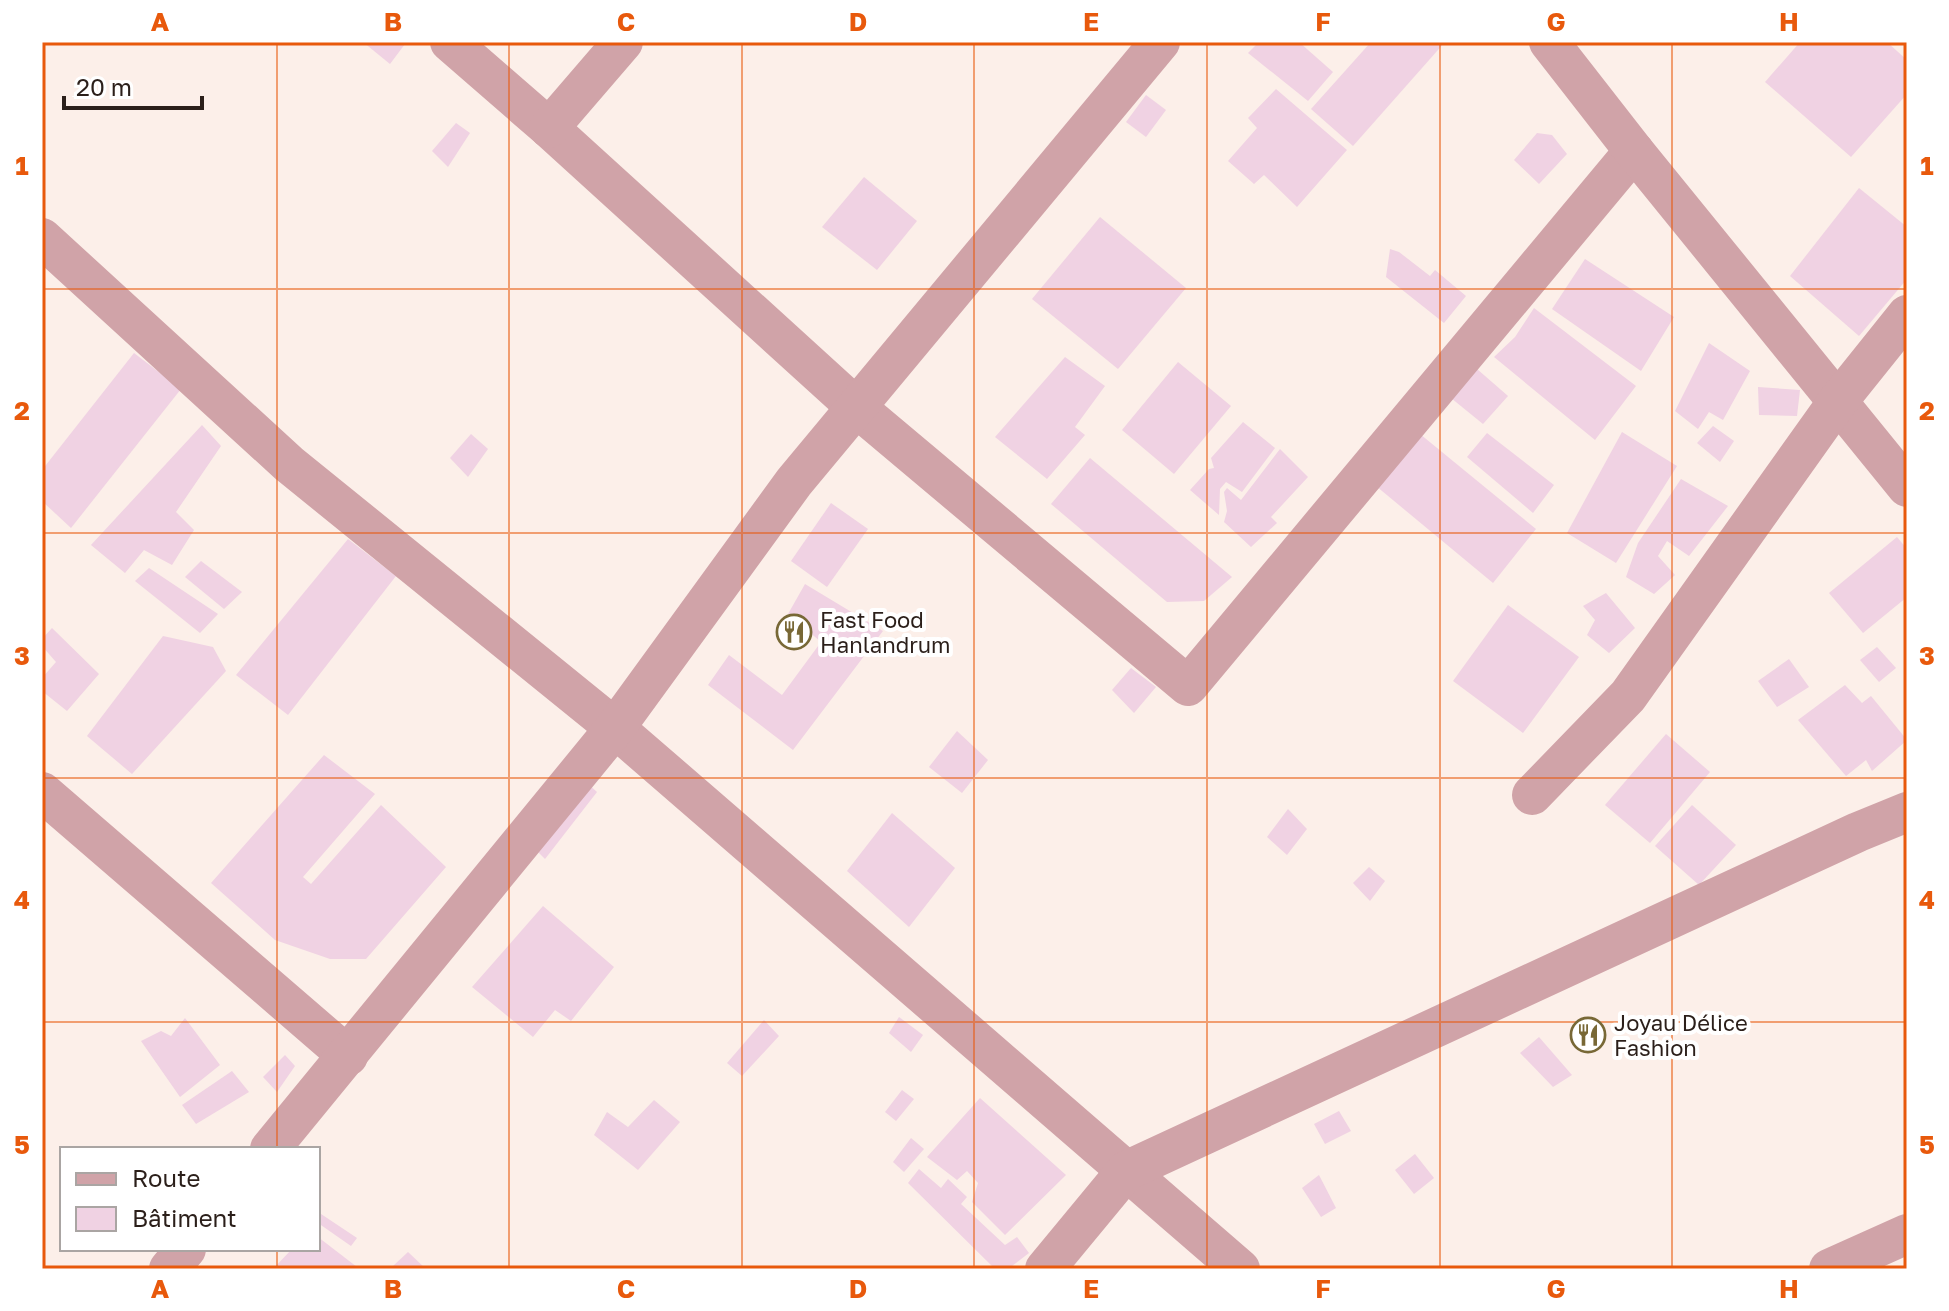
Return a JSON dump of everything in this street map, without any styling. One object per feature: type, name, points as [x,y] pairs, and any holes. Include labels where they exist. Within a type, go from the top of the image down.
[{"type":"street","points":[[450,42],[857,408],[1188,686],[1634,151]]},
{"type":"street","points":[[549,128],[623,42]]},
{"type":"street","points":[[272,1147],[615,728],[794,482],[1160,42]]},
{"type":"street","points":[[1549,42],[1907,487]]},
{"type":"street","points":[[42,238],[289,464],[615,728],[1240,1269]]},
{"type":"street","points":[[1532,795],[1628,696],[1838,401],[1907,315]]},
{"type":"street","points":[[44,797],[348,1056]]},
{"type":"street","points":[[1045,1269],[1126,1171],[1907,812]]},
{"type":"street","points":[[1829,1269],[1907,1234]]},
{"type":"street","points":[[169,1269],[184,1251]]},
{"type":"building","points":[[363,42],[402,42],[405,44],[390,64]]},
{"type":"building","points":[[1259,42],[1299,42],[1333,72],[1308,101],[1248,53]]},
{"type":"building","points":[[1371,42],[1445,42],[1353,146],[1311,109]]},
{"type":"building","points":[[1800,42],[1887,42],[1907,60],[1907,94],[1851,157],[1765,82]]},
{"type":"building","points":[[1276,89],[1347,150],[1297,207],[1264,175],[1254,184],[1228,161],[1257,128],[1248,118]]},
{"type":"building","points":[[1146,95],[1166,110],[1146,137],[1126,122]]},
{"type":"building","points":[[456,123],[470,133],[448,167],[432,151]]},
{"type":"building","points":[[1537,133],[1552,135],[1567,154],[1539,184],[1514,160]]},
{"type":"building","points":[[864,177],[917,221],[877,270],[822,227]]},
{"type":"building","points":[[1859,188],[1907,227],[1907,279],[1859,336],[1790,276]]},
{"type":"building","points":[[1100,217],[1186,288],[1118,369],[1032,299]]},
{"type":"building","points":[[1390,249],[1399,252],[1430,276],[1435,270],[1466,296],[1444,323],[1386,277]]},
{"type":"building","points":[[1585,259],[1674,317],[1641,371],[1552,309]]},
{"type":"building","points":[[1534,308],[1636,386],[1595,440],[1494,357],[1515,337]]},
{"type":"building","points":[[1709,343],[1750,371],[1723,420],[1709,412],[1698,429],[1675,411]]},
{"type":"building","points":[[134,353],[181,389],[71,528],[42,501],[42,470]]},
{"type":"building","points":[[1065,357],[1105,386],[1075,427],[1085,435],[1047,479],[995,437]]},
{"type":"building","points":[[1178,362],[1231,406],[1174,474],[1122,430]]},
{"type":"building","points":[[1477,369],[1508,396],[1483,424],[1451,398]]},
{"type":"building","points":[[1758,387],[1800,390],[1797,416],[1759,415]]},
{"type":"building","points":[[1243,422],[1275,448],[1242,492],[1226,482],[1220,489],[1219,515],[1190,490],[1209,469],[1214,468],[1211,458]]},
{"type":"building","points":[[202,425],[221,446],[176,512],[194,530],[172,565],[144,550],[125,573],[91,545]]},
{"type":"building","points":[[1713,426],[1734,441],[1720,462],[1697,443]]},
{"type":"building","points":[[1622,432],[1677,466],[1616,563],[1567,533]]},
{"type":"building","points":[[1487,433],[1554,485],[1533,513],[1467,457]]},
{"type":"building","points":[[471,434],[488,449],[468,477],[450,458]]},
{"type":"building","points":[[1420,434],[1536,529],[1493,583],[1376,486]]},
{"type":"building","points":[[1280,449],[1308,477],[1271,517],[1277,523],[1251,547],[1224,522],[1227,511],[1224,492],[1227,488],[1241,500]]},
{"type":"building","points":[[1090,458],[1232,577],[1204,601],[1167,602],[1051,504]]},
{"type":"building","points":[[1681,479],[1728,506],[1689,556],[1667,541],[1658,556],[1675,575],[1654,594],[1626,577],[1638,543]]},
{"type":"building","points":[[831,503],[868,529],[827,587],[791,561]]},
{"type":"building","points":[[1897,537],[1907,549],[1907,597],[1863,633],[1829,593]]},
{"type":"building","points":[[348,539],[396,576],[288,715],[236,675]]},
{"type":"building","points":[[201,561],[242,592],[224,609],[185,577]]},
{"type":"building","points":[[149,568],[218,614],[200,633],[135,581]]},
{"type":"building","points":[[805,584],[883,631],[793,750],[708,685],[729,655],[782,695],[821,642],[788,614]]},
{"type":"building","points":[[1606,593],[1635,628],[1609,653],[1587,635],[1595,620],[1583,606]]},
{"type":"building","points":[[1508,605],[1579,657],[1523,733],[1453,681]]},
{"type":"building","points":[[52,628],[99,674],[67,711],[42,691],[42,678],[56,662],[42,646],[42,639]]},
{"type":"building","points":[[163,636],[213,647],[226,671],[132,774],[87,736]]},
{"type":"building","points":[[1877,647],[1896,668],[1879,682],[1860,660]]},
{"type":"building","points":[[1789,659],[1809,687],[1777,707],[1758,681]]},
{"type":"building","points":[[1131,668],[1156,687],[1134,713],[1112,690]]},
{"type":"building","points":[[1845,685],[1862,703],[1871,696],[1907,740],[1872,771],[1866,760],[1846,776],[1798,720]]},
{"type":"building","points":[[957,731],[988,760],[962,793],[929,767]]},
{"type":"building","points":[[1666,734],[1710,772],[1650,843],[1605,805]]},
{"type":"building","points":[[324,755],[375,794],[303,877],[311,884],[381,805],[446,867],[366,959],[330,959],[275,940],[211,883]]},
{"type":"building","points":[[588,784],[597,792],[545,859],[533,847]]},
{"type":"building","points":[[1692,805],[1736,845],[1699,885],[1655,846]]},
{"type":"building","points":[[1288,809],[1307,829],[1287,855],[1267,837]]},
{"type":"building","points":[[892,813],[955,868],[909,927],[847,871]]},
{"type":"building","points":[[1369,867],[1385,881],[1370,901],[1353,883]]},
{"type":"building","points":[[543,906],[614,967],[571,1021],[555,1010],[533,1037],[472,987]]},
{"type":"building","points":[[899,1017],[923,1035],[911,1052],[889,1033]]},
{"type":"building","points":[[185,1018],[220,1065],[180,1097],[141,1041],[161,1031],[171,1036]]},
{"type":"building","points":[[764,1020],[779,1036],[742,1076],[727,1063]]},
{"type":"building","points":[[1539,1037],[1572,1075],[1553,1087],[1520,1053]]},
{"type":"building","points":[[285,1055],[295,1066],[277,1092],[263,1077]]},
{"type":"building","points":[[232,1071],[249,1092],[196,1124],[182,1105]]},
{"type":"building","points":[[902,1090],[914,1099],[896,1121],[885,1112]]},
{"type":"building","points":[[980,1098],[1066,1175],[1005,1235],[972,1202],[978,1183],[967,1171],[957,1180],[927,1157]]},
{"type":"building","points":[[654,1100],[680,1122],[638,1170],[594,1135],[607,1112],[628,1127]]},
{"type":"building","points":[[1339,1111],[1351,1131],[1325,1144],[1314,1124]]},
{"type":"building","points":[[911,1138],[924,1149],[904,1172],[893,1162]]},
{"type":"building","points":[[1415,1154],[1434,1178],[1414,1194],[1395,1170]]},
{"type":"building","points":[[919,1169],[941,1188],[948,1179],[967,1197],[961,1204],[1005,1245],[1017,1237],[1029,1253],[1008,1269],[995,1269],[908,1183]]},
{"type":"building","points":[[1319,1175],[1336,1208],[1321,1217],[1302,1188]]},
{"type":"building","points":[[321,1214],[357,1238],[351,1246],[320,1224]]},
{"type":"building","points":[[320,1239],[357,1267],[354,1269],[273,1269],[290,1251],[320,1251]]},
{"type":"building","points":[[408,1252],[426,1269],[392,1267]]},
{"type":"place","name":"Fast Food Hanlandrum","points":[[794,632]]},
{"type":"place","name":"Joyau Délice Fashion","points":[[1588,1035]]}]
